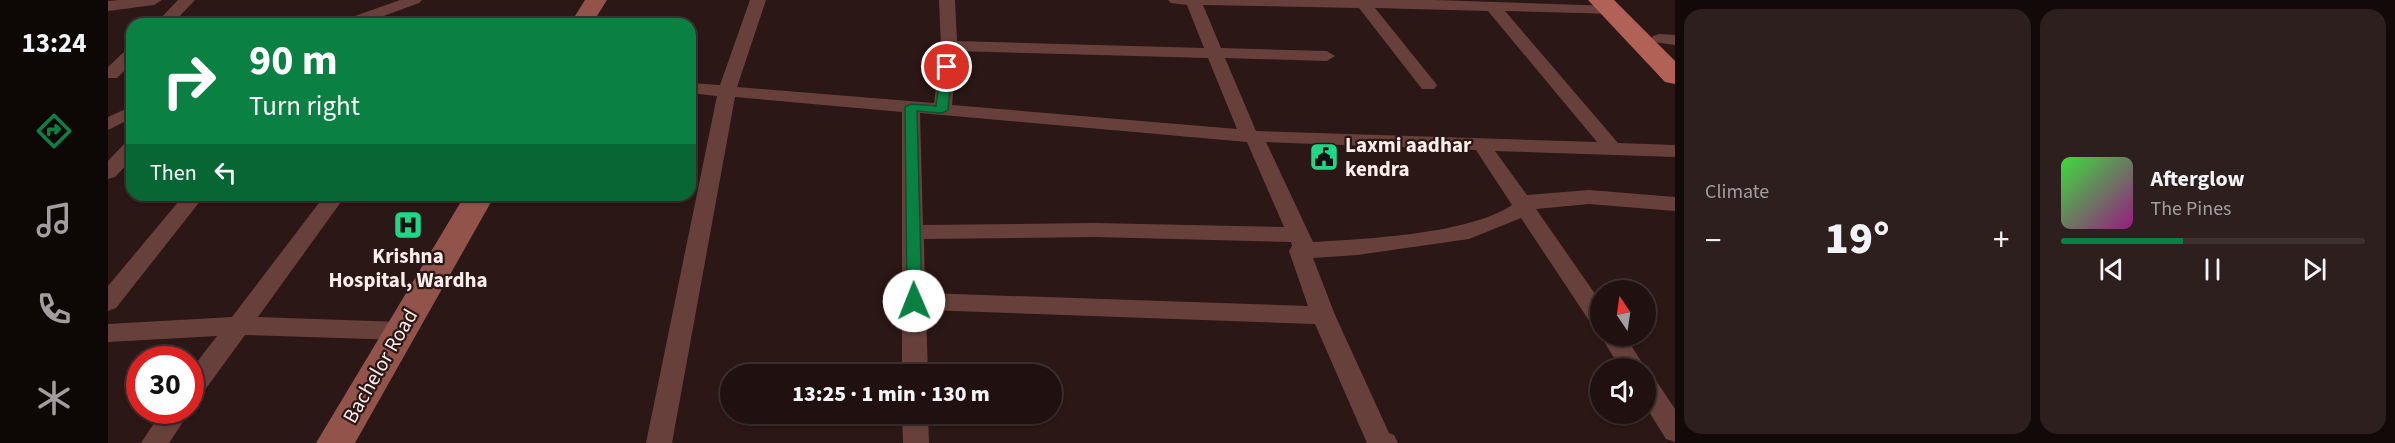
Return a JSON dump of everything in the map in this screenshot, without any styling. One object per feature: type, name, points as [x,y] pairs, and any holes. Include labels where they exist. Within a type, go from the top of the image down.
[{"type":"main road","points":[[585,18],[596,0]]},
{"type":"main road","points":[[1610,4],[1670,45]]},
{"type":"main road","points":[[1610,4],[1675,76]]},
{"type":"main road","name":"Bachelor Road","points":[[335,443],[477,201]]},
{"type":"street","points":[[108,6],[154,0]]},
{"type":"street","points":[[169,18],[187,0]]},
{"type":"street","points":[[364,18],[414,0]]},
{"type":"street","points":[[659,443],[727,91],[758,0]]},
{"type":"street","points":[[942,110],[949,46],[947,0]]},
{"type":"street","points":[[1176,0],[1493,7],[1610,4]]},
{"type":"street","points":[[1193,0],[1252,136],[1302,243],[1300,251],[1323,315],[1380,443],[1385,443]]},
{"type":"street","points":[[1364,3],[1428,85]]},
{"type":"street","points":[[1493,7],[1613,149]]},
{"type":"street","points":[[949,46],[1327,56]]},
{"type":"street","points":[[110,74],[126,59]]},
{"type":"street","points":[[110,74],[126,73]]},
{"type":"street","points":[[696,88],[1252,136],[1675,151]]},
{"type":"street","points":[[911,107],[915,364]]},
{"type":"street","points":[[108,124],[126,114]]},
{"type":"street","points":[[108,134],[126,132]]},
{"type":"street","points":[[1482,145],[1526,206],[1590,304]]},
{"type":"street","points":[[108,173],[126,154]]},
{"type":"street","points":[[108,173],[126,172]]},
{"type":"street","points":[[913,232],[1095,231],[1358,247],[1469,232],[1515,213],[1534,200],[1589,197],[1675,204]]},
{"type":"street","points":[[108,302],[190,201]]},
{"type":"street","points":[[204,371],[331,201]]},
{"type":"street","points":[[914,301],[1323,315]]},
{"type":"street","points":[[108,333],[236,326],[401,331]]},
{"type":"street","points":[[1656,402],[1675,431]]},
{"type":"street","points":[[154,443],[168,424]]},
{"type":"street","points":[[915,424],[915,443]]},
{"type":"place","name":"Laxmi aadhar kendra","points":[[1324,157]]},
{"type":"place","name":"Krishna Hospital, Wardha","points":[[408,225]]},
{"type":"route","points":[[914,301],[911,107],[942,110],[947,67]]}]
